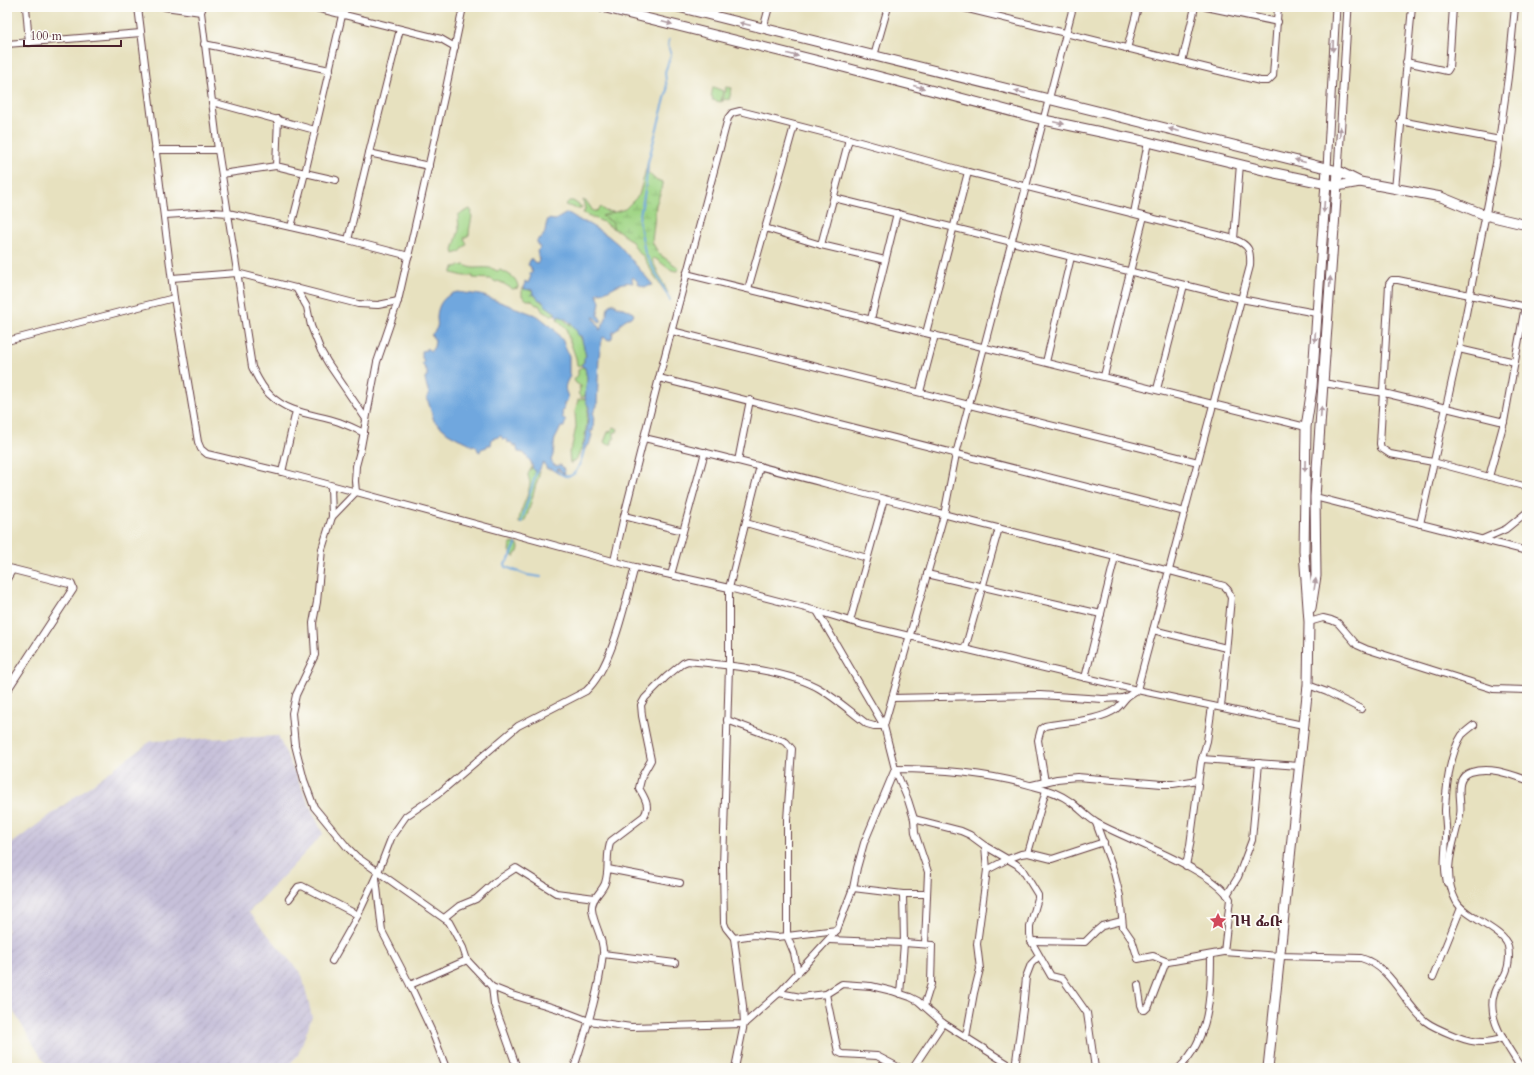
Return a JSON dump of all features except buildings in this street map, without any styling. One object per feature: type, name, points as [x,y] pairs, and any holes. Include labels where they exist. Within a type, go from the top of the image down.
[{"type":"main road","points":[[602,7],[839,66],[1044,120],[1148,142],[1275,173],[1337,186],[1360,182]]},
{"type":"main road","points":[[678,7],[1327,168],[1338,171],[1360,182],[1440,197],[1485,215],[1527,225]]},
{"type":"main road","points":[[839,66],[843,49]]},
{"type":"main road","points":[[1268,1068],[1308,685],[1309,622],[1304,551],[1306,427],[1312,388],[1327,168]]},
{"type":"main road","points":[[1309,622],[1316,576],[1315,497],[1338,171]]},
{"type":"street","points":[[26,7],[29,42]]},
{"type":"street","points":[[138,7],[155,150],[165,215],[174,298],[198,442],[201,449],[207,454],[282,472],[635,567],[729,588],[850,621],[1137,690],[1303,725]]},
{"type":"street","points":[[165,7],[202,10],[204,44],[218,150],[252,366],[262,386],[278,402],[296,411],[338,421],[364,434]]},
{"type":"street","points":[[312,7],[441,39],[455,47]]},
{"type":"street","points":[[291,227],[344,7]]},
{"type":"street","points":[[332,517],[356,492],[356,466],[364,434],[377,362],[398,301],[409,256],[463,7]]},
{"type":"street","points":[[763,29],[769,7]]},
{"type":"street","points":[[874,56],[888,7]]},
{"type":"street","points":[[960,7],[1260,81],[1268,81],[1273,76],[1278,7]]},
{"type":"street","points":[[884,726],[944,515],[956,454],[1074,7]]},
{"type":"street","points":[[1127,49],[1138,7]]},
{"type":"street","points":[[1182,62],[1195,7]]},
{"type":"street","points":[[1206,7],[1278,22]]},
{"type":"street","points":[[1327,168],[1336,7]]},
{"type":"street","points":[[1338,171],[1348,7]]},
{"type":"street","points":[[1394,189],[1412,7]]},
{"type":"street","points":[[1406,62],[1447,71],[1449,68],[1453,7]]},
{"type":"street","points":[[1420,524],[1459,349],[1500,140],[1515,7]]},
{"type":"street","points":[[348,240],[400,29]]},
{"type":"street","points":[[7,44],[141,33]]},
{"type":"street","points":[[204,44],[330,70]]},
{"type":"street","points":[[212,102],[315,130]]},
{"type":"street","points":[[614,561],[624,516],[686,274],[728,118],[732,113],[740,111],[849,139],[1027,188],[1134,213],[1234,239],[1244,243],[1249,250],[1250,266],[1137,690],[1128,696],[1115,709],[1109,712],[1089,719],[1045,726],[1041,729],[1038,740],[1046,782]]},
{"type":"street","points":[[276,166],[278,119]]},
{"type":"street","points":[[1400,121],[1500,140]]},
{"type":"street","points":[[748,289],[794,126]]},
{"type":"street","points":[[821,245],[849,139]]},
{"type":"street","points":[[1134,213],[1148,142]]},
{"type":"street","points":[[155,150],[218,150]]},
{"type":"street","points":[[369,153],[429,166]]},
{"type":"street","points":[[1234,239],[1240,164]]},
{"type":"street","points":[[222,174],[276,166],[336,180]]},
{"type":"street","points":[[926,332],[968,172]]},
{"type":"street","points":[[834,198],[1241,299],[1316,313]]},
{"type":"street","points":[[165,215],[213,212],[228,213],[348,240],[409,256]]},
{"type":"street","points":[[871,319],[897,213]]},
{"type":"street","points":[[1104,376],[1144,216]]},
{"type":"street","points":[[765,228],[821,245],[885,260]]},
{"type":"street","points":[[1046,362],[1071,258]]},
{"type":"street","points":[[172,278],[237,273],[358,304],[378,305],[398,301]]},
{"type":"street","points":[[686,274],[1214,403],[1306,427]]},
{"type":"street","points":[[1489,477],[1504,422],[1526,307],[1470,294],[1392,280],[1389,284],[1381,448],[1390,454],[1433,462],[1489,477],[1527,487]]},
{"type":"street","points":[[1157,389],[1184,285]]},
{"type":"street","points":[[296,288],[307,307],[311,326],[321,351],[366,418]]},
{"type":"street","points":[[7,341],[174,298]]},
{"type":"street","points":[[672,331],[1198,462]]},
{"type":"street","points":[[920,392],[935,335]]},
{"type":"street","points":[[1459,349],[1515,362]]},
{"type":"street","points":[[659,378],[1185,512]]},
{"type":"street","points":[[1323,383],[1384,393],[1504,422]]},
{"type":"street","points":[[738,460],[750,400]]},
{"type":"street","points":[[282,472],[296,411]]},
{"type":"street","points":[[644,438],[738,460],[944,515],[1170,570],[1224,586],[1228,590],[1230,598],[1221,707]]},
{"type":"street","points":[[672,575],[704,452]]},
{"type":"street","points":[[735,1068],[744,1024],[734,938],[724,923],[723,858],[729,666],[729,588],[760,466]]},
{"type":"street","points":[[331,486],[332,517],[322,549],[313,629],[315,655],[298,691],[293,710],[296,746],[304,780],[314,807],[347,847],[377,874],[444,918],[452,926],[468,960],[492,987],[512,995],[558,1008],[589,1021],[638,1028],[744,1024],[779,993],[837,930],[853,888],[856,868],[864,843],[895,769]]},
{"type":"street","points":[[1315,497],[1527,551]]},
{"type":"street","points":[[850,621],[884,499]]},
{"type":"street","points":[[1482,539],[1506,529],[1527,512]]},
{"type":"street","points":[[624,516],[683,531]]},
{"type":"street","points":[[746,523],[867,558]]},
{"type":"street","points":[[965,649],[999,528]]},
{"type":"street","points":[[1085,678],[1115,557]]},
{"type":"street","points":[[332,961],[358,915],[377,874],[392,836],[406,816],[437,795],[518,726],[574,698],[592,686],[609,656],[635,567]]},
{"type":"street","points":[[7,579],[10,568],[70,584],[73,589],[7,690]]},
{"type":"street","points":[[927,574],[982,588],[1101,614]]},
{"type":"street","points":[[817,611],[884,726],[895,769],[914,819],[915,833],[928,872],[925,944]]},
{"type":"street","points":[[1309,622],[1323,618],[1331,620],[1338,623],[1357,645],[1366,649],[1493,689],[1527,690]]},
{"type":"street","points":[[1153,630],[1226,648]]},
{"type":"street","points":[[574,1068],[598,987],[603,954],[602,944],[591,908],[595,898],[606,882],[608,868],[608,846],[611,841],[646,812],[647,802],[639,788],[642,776],[651,760],[642,716],[642,705],[645,698],[666,677],[683,663],[688,661],[778,674],[810,684],[821,690],[867,724],[884,726]]},
{"type":"street","points":[[1308,685],[1327,692],[1361,709]]},
{"type":"street","points":[[892,698],[1040,695],[1103,699],[1122,698],[1128,696]]},
{"type":"street","points":[[1186,866],[1191,840],[1198,780],[1207,742],[1212,706]]},
{"type":"street","points":[[727,720],[786,742],[792,748],[787,820],[787,936],[794,953],[798,973]]},
{"type":"street","points":[[1474,725],[1462,736],[1455,751],[1450,771],[1445,809],[1446,837],[1444,873],[1450,891],[1461,908],[1495,931],[1508,944],[1509,958],[1506,971],[1495,990],[1492,1006],[1499,1032],[1521,1068]]},
{"type":"street","points":[[1202,759],[1299,766]]},
{"type":"street","points":[[1227,895],[1238,877],[1252,840],[1259,763]]},
{"type":"street","points":[[895,769],[937,770],[994,778],[1032,786],[1060,795],[1071,802],[1096,823],[1186,866],[1214,882],[1230,899],[1224,952]]},
{"type":"street","points":[[1456,901],[1449,877],[1449,860],[1460,815],[1459,790],[1461,780],[1470,772],[1488,770],[1500,771],[1527,780]]},
{"type":"street","points":[[1032,786],[1057,779],[1077,776],[1168,784],[1185,783],[1198,780]]},
{"type":"street","points":[[1028,854],[1046,790]]},
{"type":"street","points":[[1447,790],[1459,790]]},
{"type":"street","points":[[914,819],[970,834],[985,846],[1022,869],[1038,894],[1030,926],[1031,941],[1051,976],[1063,979],[1087,1013],[1095,1068]]},
{"type":"street","points":[[1096,823],[1104,842],[1117,884],[1120,896],[1122,921],[1125,930],[1132,940],[1138,959],[1153,956],[1166,962],[1224,952],[1280,956],[1361,958],[1370,960],[1392,980],[1420,1015],[1430,1024],[1467,1040],[1485,1043],[1503,1038]]},
{"type":"street","points":[[987,870],[1021,854],[1052,859],[1104,842]]},
{"type":"street","points":[[966,1037],[980,969],[976,944],[987,870],[985,846]]},
{"type":"street","points":[[444,918],[458,906],[476,899],[496,881],[516,868],[519,868],[556,893],[595,898]]},
{"type":"street","points":[[608,868],[680,883]]},
{"type":"street","points":[[377,874],[382,931],[433,1034],[446,1068]]},
{"type":"street","points":[[289,899],[298,887],[302,886],[358,915]]},
{"type":"street","points":[[853,888],[903,894],[927,894]]},
{"type":"street","points":[[900,994],[904,942],[903,894]]},
{"type":"street","points":[[1433,977],[1461,908]]},
{"type":"street","points":[[1031,941],[1085,942],[1102,926],[1122,921]]},
{"type":"street","points":[[734,938],[754,935],[777,937],[837,930]]},
{"type":"street","points":[[829,940],[904,942],[933,946],[931,984],[924,1006]]},
{"type":"street","points":[[603,954],[675,963]]},
{"type":"street","points":[[1179,1068],[1193,1052],[1203,1028],[1210,990],[1211,955]]},
{"type":"street","points":[[1015,1068],[1026,977],[1031,964],[1039,956]]},
{"type":"street","points":[[410,985],[468,960]]},
{"type":"street","points":[[1138,985],[1141,1005],[1143,1010],[1145,1010],[1149,1006],[1166,962]]},
{"type":"street","points":[[779,993],[801,996],[826,994],[842,984],[871,986],[910,997],[924,1006],[943,1023],[1008,1064],[1011,1068]]},
{"type":"street","points":[[492,987],[494,1004],[517,1068]]},
{"type":"street","points":[[826,994],[838,1052],[842,1054],[877,1056],[900,1068]]},
{"type":"street","points":[[913,1068],[943,1023]]},
{"type":"shaded area","points":[[278,736],[323,834],[249,912],[302,975],[312,1017],[298,1055],[286,1068],[48,1068],[7,1001],[7,847],[151,741]]},
{"type":"green space","points":[[713,87],[723,91],[721,102],[712,100],[713,97],[711,97]]},
{"type":"green space","points":[[726,87],[732,88],[729,100],[725,99],[722,102],[725,91],[727,91],[725,89]]},
{"type":"green space","points":[[648,162],[648,173],[656,180],[663,182],[656,205],[652,242],[659,254],[679,268],[677,271],[674,271],[654,258],[652,260],[668,293],[667,294],[631,240],[614,229],[612,222],[602,216],[625,209],[639,195]]},
{"type":"green space","points":[[583,200],[587,202],[593,211],[597,211],[601,207],[605,211],[614,212],[603,216],[613,222],[614,229],[583,213],[585,209]]},
{"type":"green space","points":[[569,201],[573,201],[582,207],[581,209],[565,205]]},
{"type":"green space","points":[[470,209],[472,216],[469,235],[464,238],[467,244],[460,252],[454,254],[453,250],[459,230],[458,215]]},
{"type":"green space","points":[[464,265],[473,268],[492,268],[497,271],[500,270],[515,279],[518,288],[512,289],[498,281],[496,282],[491,279],[473,278],[473,276],[464,276],[452,273],[454,267]]},
{"type":"green space","points":[[523,288],[532,291],[536,297],[556,314],[551,315],[543,312],[539,305],[536,305],[531,300],[527,300],[522,296]]},
{"type":"green space","points":[[559,315],[572,327],[569,324],[571,323],[578,332],[584,345],[585,357],[579,366],[577,365],[567,329],[557,319]]},
{"type":"green space","points":[[581,367],[585,368],[587,378],[585,396],[581,398],[578,393],[580,391],[579,387],[582,387],[574,380],[578,375],[578,370]]},
{"type":"green space","points":[[584,399],[588,406],[584,438],[576,460],[570,463],[569,452],[572,446],[576,427],[575,412],[578,400]]},
{"type":"green space","points":[[614,427],[618,429],[617,432],[614,432],[615,438],[612,440],[612,444],[606,444],[604,442],[608,432]]},
{"type":"green space","points":[[532,467],[534,470],[539,471],[539,476],[527,516],[522,524],[519,523],[521,510],[527,497],[530,483],[528,475]]},
{"type":"green space","points":[[513,543],[518,544],[519,548],[514,557],[509,551],[510,545]]},
{"type":"water","points":[[567,213],[607,235],[619,245],[653,285],[644,287],[639,285],[633,277],[633,283],[624,283],[605,292],[597,293],[600,302],[598,315],[602,321],[599,322],[593,317],[600,330],[605,321],[608,309],[613,303],[629,310],[634,314],[632,317],[622,322],[613,332],[612,338],[609,340],[603,337],[599,357],[597,406],[593,413],[593,431],[590,431],[592,435],[589,445],[587,445],[584,451],[582,448],[586,438],[589,408],[585,399],[587,378],[585,368],[581,365],[586,356],[581,336],[578,335],[575,328],[568,321],[559,316],[558,318],[555,314],[556,313],[546,306],[541,300],[539,300],[534,294],[531,295],[533,293],[532,290],[524,289],[525,281],[528,283],[531,276],[529,274],[532,273],[531,267],[528,265],[531,258],[537,263],[539,260],[537,251],[540,248],[537,244],[537,240],[543,236],[548,219],[555,220]]},
{"type":"water","points":[[457,292],[481,295],[538,316],[553,328],[563,341],[569,356],[570,376],[566,386],[568,396],[567,401],[564,403],[564,410],[562,412],[563,419],[566,420],[564,427],[561,427],[555,439],[551,460],[556,466],[560,465],[563,467],[565,474],[563,474],[558,468],[557,470],[559,471],[559,474],[551,469],[547,469],[543,462],[539,471],[536,472],[524,453],[518,452],[516,445],[514,446],[512,443],[507,442],[507,440],[503,439],[501,436],[492,439],[491,445],[487,445],[487,447],[481,449],[480,452],[474,445],[472,446],[448,433],[434,421],[427,398],[429,394],[425,377],[427,376],[427,371],[422,364],[424,361],[422,358],[422,351],[426,350],[426,348],[431,351],[434,347],[435,340],[431,335],[437,327],[437,313],[442,301],[452,293]]},
{"type":"waterway","points":[[669,40],[668,45],[671,55],[665,72],[667,91],[648,162],[645,191],[639,220],[645,253],[670,300]]},
{"type":"waterway","points":[[558,472],[564,476],[573,474],[579,466],[584,450]]},
{"type":"waterway","points":[[521,523],[537,470]]},
{"type":"waterway","points":[[516,544],[511,556],[505,564],[506,567],[527,575],[541,577]]},
{"type":"place","name":"ገዛ ፌቡ","points":[[1218,921]]}]
